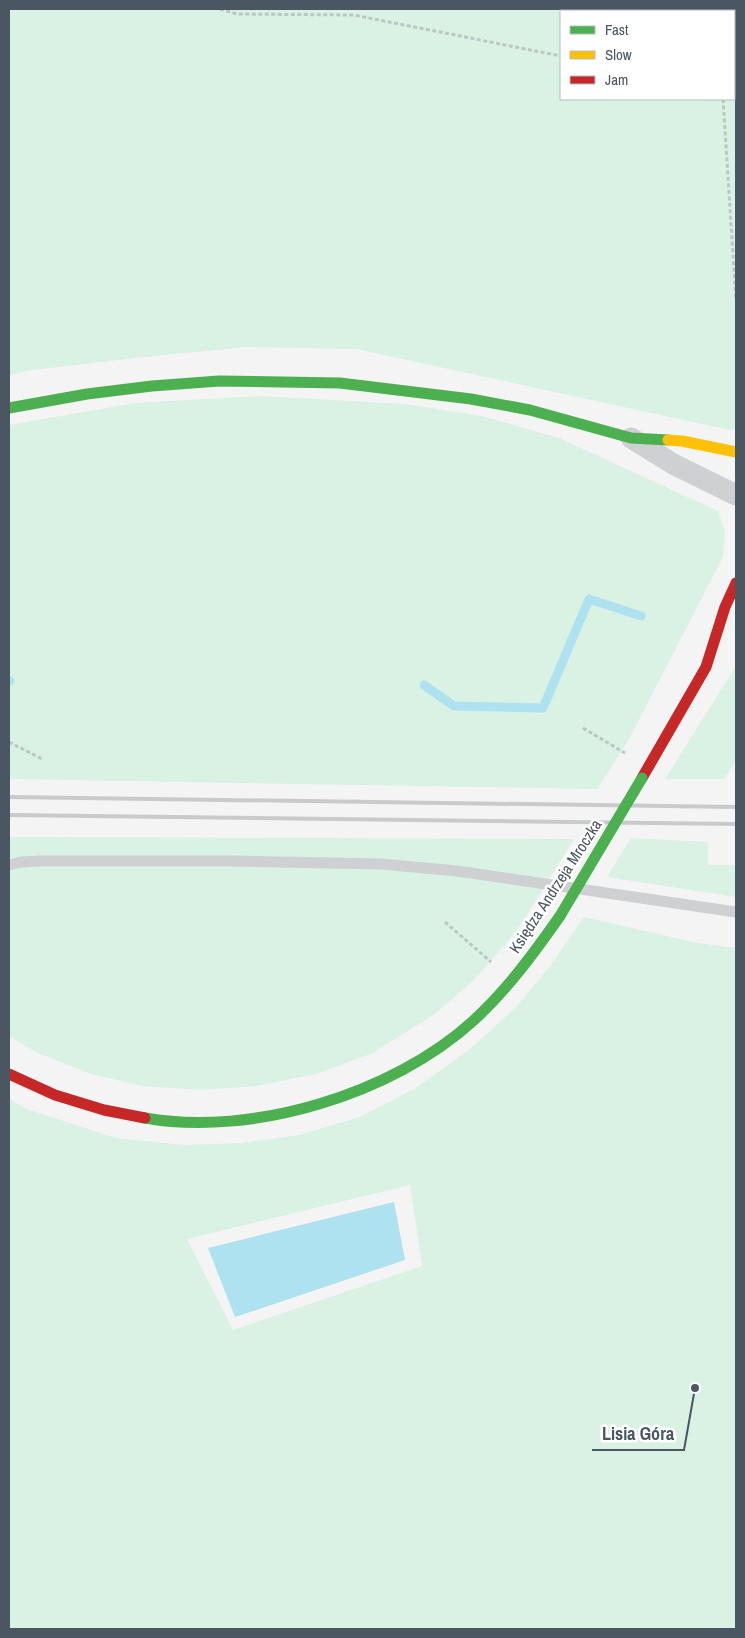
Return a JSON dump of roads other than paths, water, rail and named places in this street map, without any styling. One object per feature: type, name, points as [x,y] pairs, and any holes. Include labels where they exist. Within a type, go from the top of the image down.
[{"type":"street","points":[[9,408],[87,394],[152,386],[219,381],[340,383],[471,399],[530,410],[631,438],[682,441],[736,452]]},
{"type":"street","points":[[631,438],[676,466],[736,495]]},
{"type":"street","name":"Księdza Andrzeja Mroczka","points":[[9,1074],[71,1101],[125,1116],[170,1121],[223,1122],[273,1116],[326,1103],[373,1085],[426,1056],[472,1022],[502,992],[534,955],[560,916],[706,667],[725,607],[736,583]]},
{"type":"street","name":"Księdza Andrzeja Mroczka","points":[[706,667],[724,648]]},
{"type":"lane","points":[[9,865],[40,861],[251,861],[381,864],[458,871],[736,912]]},
{"type":"water","points":[[394,1202],[405,1260],[235,1317],[208,1248]]},
{"type":"waterway","points":[[424,685],[454,706],[543,708],[589,599],[641,616]]},
{"type":"railway","points":[[9,797],[736,807]]},
{"type":"railway","points":[[9,815],[736,824]]},
{"type":"place","name":"Lisia Góra","points":[[695,1388]]}]
